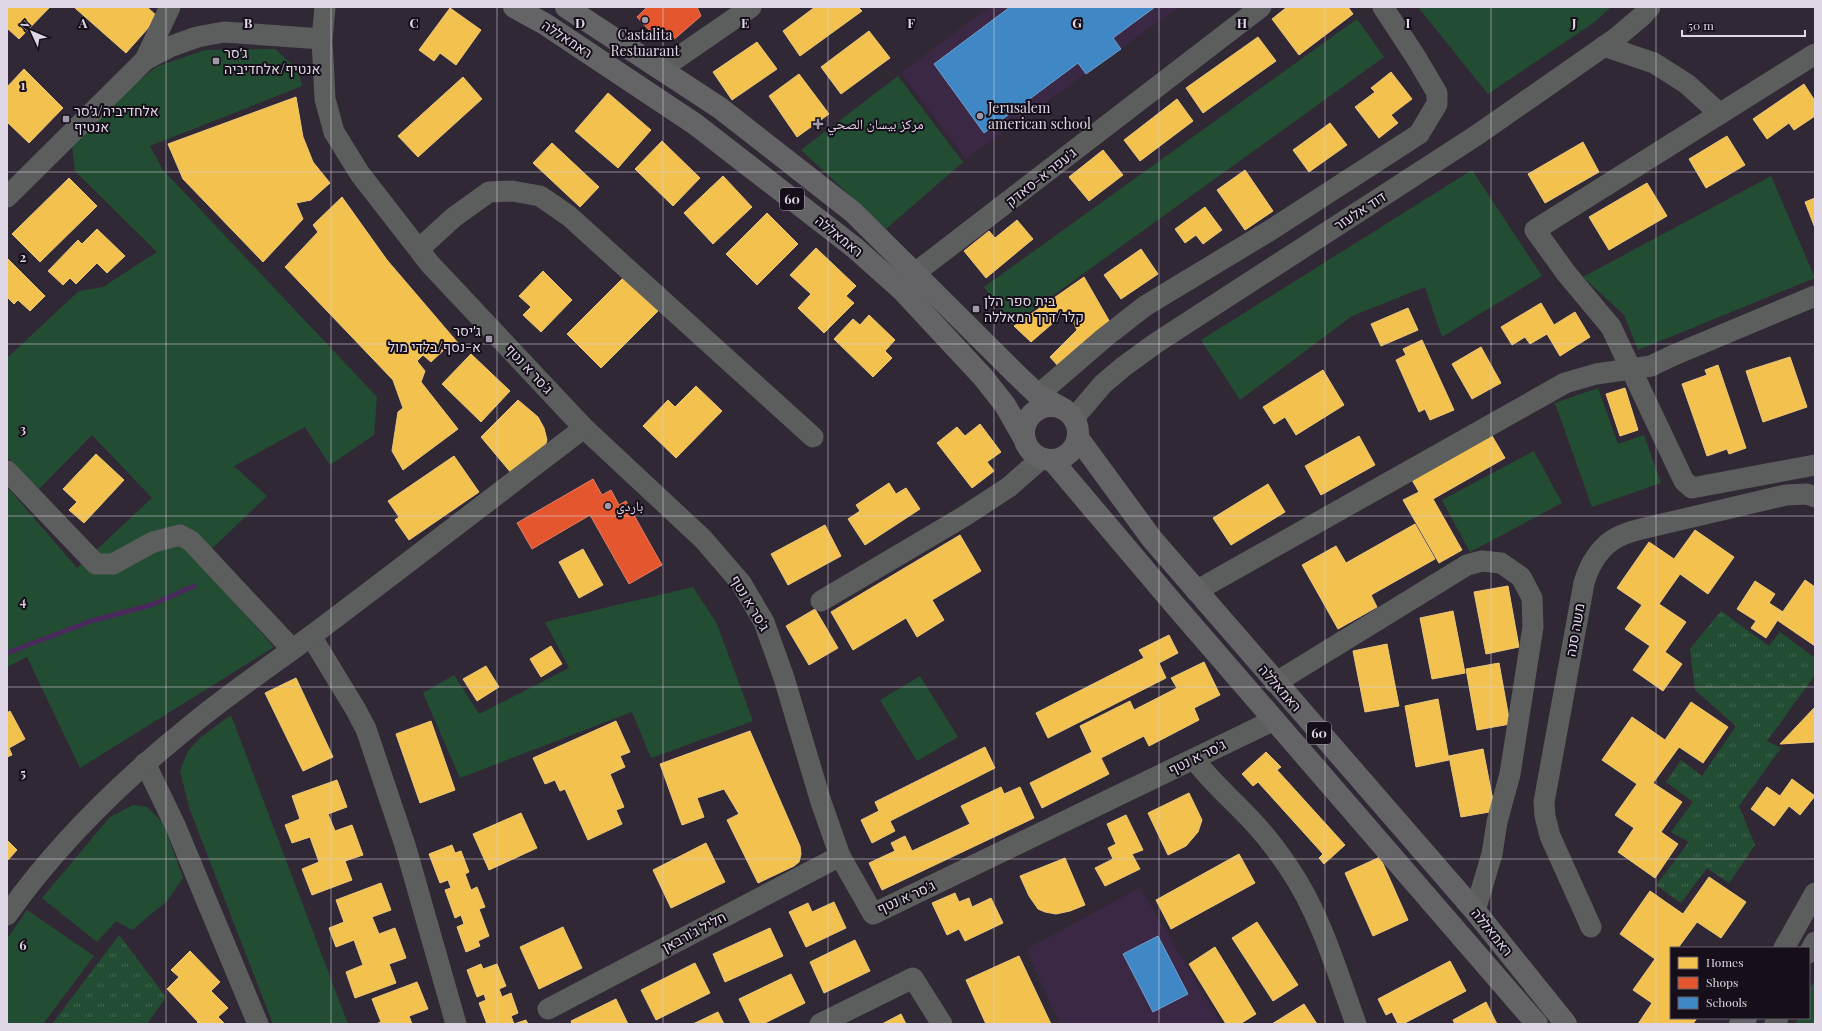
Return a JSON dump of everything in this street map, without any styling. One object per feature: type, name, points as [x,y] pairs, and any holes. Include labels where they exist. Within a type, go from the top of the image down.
[{"type":"highway","name":"ראמאללה","points":[[514,7],[545,24],[695,124],[855,248],[902,290],[983,377],[1005,405],[1025,440]]},
{"type":"highway","name":"ראמאללה","points":[[566,7],[720,108],[853,212],[1038,395],[1070,421],[1152,539],[1476,911],[1566,1024]]},
{"type":"highway","points":[[1025,440],[1024,431],[1027,422],[1032,414],[1041,408],[1050,406],[1070,421],[1075,446],[1068,454],[1061,458],[1047,459]]},
{"type":"highway","name":"60","points":[[1025,440],[1034,454],[1047,459]]},
{"type":"highway","name":"ראמאללה","points":[[1047,459],[1537,1024]]},
{"type":"street","points":[[144,60],[170,7]]},
{"type":"street","name":"ג'סר א נטף","points":[[325,7],[322,39],[325,99],[334,132],[360,174],[430,264],[584,428],[703,539],[741,583],[764,622],[784,678],[821,802],[840,856],[873,914],[1274,720]]},
{"type":"street","points":[[661,69],[751,7]]},
{"type":"street","name":"ג'עפר א-סאדק","points":[[915,273],[1261,7]]},
{"type":"street","points":[[1038,395],[1104,338],[1145,306],[1274,228],[1419,134],[1437,104],[1437,94],[1417,59],[1383,7]]},
{"type":"street","name":"דוד אלעזר","points":[[1070,421],[1103,384],[1123,367],[1156,343],[1477,135],[1604,46],[1642,16],[1650,7]]},
{"type":"street","points":[[7,197],[144,60],[178,43],[197,37],[224,32],[322,39]]},
{"type":"street","points":[[1604,46],[1654,63],[1687,84],[1720,114]]},
{"type":"street","points":[[1815,54],[1535,230],[1566,273],[1611,327],[1684,481],[1692,488],[1815,465]]},
{"type":"street","points":[[419,249],[454,217],[489,192],[512,191],[540,196],[569,216],[813,437]]},
{"type":"street","points":[[1196,591],[1565,384],[1596,374],[1651,366],[1815,296]]},
{"type":"street","points":[[7,915],[58,849],[103,802],[145,763],[196,720],[311,636],[584,428]]},
{"type":"street","points":[[821,601],[963,517],[1009,487],[1047,459]]},
{"type":"street","points":[[7,471],[96,564],[113,564],[153,542],[180,535],[191,541],[292,650]]},
{"type":"street","name":"משה סנה","points":[[1591,927],[1550,836],[1545,816],[1544,802],[1582,590],[1588,569],[1599,552],[1618,536],[1641,528],[1786,495],[1807,494],[1815,497]]},
{"type":"street","points":[[1276,683],[1467,565],[1482,561],[1501,563],[1521,577],[1532,598],[1533,627],[1510,774],[1497,822],[1492,854],[1476,911]]},
{"type":"street","points":[[311,636],[350,699],[366,729],[405,845],[456,1024]]},
{"type":"street","points":[[1194,759],[1208,776],[1255,824],[1285,862],[1304,891],[1356,1024]]},
{"type":"street","points":[[145,763],[175,825],[258,1024]]},
{"type":"street","name":"חליל ג'ורבאן","points":[[548,1009],[840,856]]},
{"type":"street","points":[[1785,947],[1815,893]]},
{"type":"street","points":[[1810,951],[1815,942]]},
{"type":"street","points":[[820,1024],[913,978],[942,1024]]},
{"type":"shaded area","name":"Jerusalem american school","points":[[989,7],[1179,7],[966,159],[901,73]]},
{"type":"shaded area","points":[[1140,888],[1221,1024],[1060,1024],[1026,949]]},
{"type":"green space","points":[[1418,7],[1611,7],[1596,21],[1488,94]]},
{"type":"green space","points":[[1357,19],[1384,57],[1012,325],[984,287]]},
{"type":"green space","points":[[275,49],[298,70],[302,86],[150,146],[163,170],[377,397],[374,435],[330,465],[305,427],[234,466],[267,496],[198,562],[274,647],[80,768],[27,657],[7,667],[7,491],[9,489],[77,568],[152,498],[92,435],[38,490],[7,457],[7,358],[79,291],[103,287],[157,252],[75,171],[72,146],[116,99],[156,67],[205,50]]},
{"type":"green space","points":[[898,76],[963,162],[886,229],[801,150]]},
{"type":"green space","points":[[1472,170],[1542,276],[1442,337],[1425,287],[1352,316],[1240,400],[1201,340]]},
{"type":"green space","points":[[1771,176],[1815,278],[1638,350],[1624,315],[1583,277]]},
{"type":"green space","points":[[1598,388],[1618,444],[1644,435],[1661,483],[1592,507],[1555,403]]},
{"type":"green space","points":[[1534,451],[1562,503],[1470,552],[1442,500]]},
{"type":"green space","points":[[693,587],[717,624],[753,721],[651,758],[632,712],[460,778],[423,693],[454,675],[479,714],[569,668],[545,622]]},
{"type":"green space","points":[[1721,611],[1769,646],[1780,632],[1815,658],[1815,675],[1767,741],[1781,748],[1739,806],[1755,845],[1729,883],[1707,868],[1681,903],[1656,885],[1689,842],[1671,832],[1693,802],[1666,782],[1681,760],[1702,776],[1736,726],[1695,690],[1690,649]]},
{"type":"green space","points":[[920,676],[958,737],[917,761],[880,700]]},
{"type":"green space","points":[[231,715],[348,1024],[273,1024],[190,810],[180,771],[188,751],[201,737]]},
{"type":"green space","points":[[133,805],[147,807],[163,823],[183,878],[167,901],[132,930],[116,921],[97,942],[42,898],[110,817]]},
{"type":"green space","points":[[27,910],[94,956],[43,1024],[7,1024],[7,939]]},
{"type":"green space","points":[[119,935],[166,997],[147,1024],[52,1024]]},
{"type":"green space","points":[[1815,980],[1815,1024],[1796,1024],[1798,1019],[1810,1019],[1810,988]]},
{"type":"building: Homes","points":[[7,7],[50,7],[19,39],[7,28]]},
{"type":"building: Homes","points":[[147,7],[158,17],[126,53],[75,8]]},
{"type":"building: Homes","points":[[815,7],[858,7],[862,11],[800,56],[783,31]]},
{"type":"building: Homes","points":[[1287,7],[1348,7],[1353,14],[1299,55],[1272,19]]},
{"type":"building: Homes","points":[[450,8],[481,30],[456,65],[440,53],[434,61],[419,50]]},
{"type":"building: Homes","points":[[869,31],[890,58],[841,94],[821,67]]},
{"type":"building: Homes","points":[[1258,37],[1276,61],[1203,113],[1186,88]]},
{"type":"building: Homes","points":[[757,42],[777,69],[732,100],[713,72]]},
{"type":"building: Homes","points":[[24,69],[63,108],[29,143],[7,122],[7,87]]},
{"type":"building: Homes","points":[[1391,72],[1412,99],[1391,115],[1398,123],[1379,138],[1355,107],[1375,92],[1371,88]]},
{"type":"building: Homes","points":[[799,74],[829,114],[797,137],[769,96]]},
{"type":"building: Homes","points":[[463,77],[482,99],[418,157],[398,136]]},
{"type":"building: Homes","points":[[1804,84],[1815,101],[1815,116],[1794,130],[1789,123],[1767,139],[1753,119]]},
{"type":"building: Homes","points":[[608,93],[651,130],[618,168],[575,131]]},
{"type":"building: Homes","points":[[296,97],[303,137],[313,162],[330,183],[311,200],[296,203],[303,219],[263,262],[183,179],[168,144]]},
{"type":"building: Homes","points":[[1177,99],[1193,121],[1140,161],[1124,140]]},
{"type":"building: Homes","points":[[1330,123],[1347,145],[1309,172],[1293,150]]},
{"type":"building: Homes","points":[[1727,136],[1745,165],[1706,188],[1689,159]]},
{"type":"building: Homes","points":[[662,141],[700,178],[673,206],[635,169]]},
{"type":"building: Homes","points":[[1583,142],[1599,172],[1545,203],[1528,174]]},
{"type":"building: Homes","points":[[552,143],[599,187],[580,207],[533,163]]},
{"type":"building: Homes","points":[[1103,150],[1123,175],[1089,201],[1069,177]]},
{"type":"building: Homes","points":[[1245,170],[1273,211],[1245,230],[1217,190]]},
{"type":"building: Homes","points":[[723,176],[752,207],[713,244],[684,213]]},
{"type":"building: Homes","points":[[69,178],[97,206],[40,262],[12,234]]},
{"type":"building: Homes","points":[[1647,183],[1667,216],[1609,250],[1589,217]]},
{"type":"building: Homes","points":[[342,197],[387,260],[458,343],[452,351],[447,347],[431,362],[423,355],[417,361],[425,371],[421,382],[458,429],[403,470],[392,451],[398,412],[403,408],[393,380],[285,267],[318,232],[313,225]]},
{"type":"building: Homes","points":[[1815,198],[1815,228],[1805,202]]},
{"type":"building: Homes","points":[[1205,207],[1222,230],[1203,244],[1196,235],[1185,243],[1175,229]]},
{"type":"building: Homes","points":[[767,213],[798,244],[757,285],[726,254]]},
{"type":"building: Homes","points":[[1017,220],[1033,239],[986,278],[964,251],[989,231],[995,238]]},
{"type":"building: Homes","points":[[97,229],[125,256],[107,273],[97,263],[76,284],[70,278],[63,285],[48,271],[78,240],[82,244]]},
{"type":"building: Homes","points":[[816,248],[856,286],[846,296],[854,303],[824,333],[798,308],[811,294],[790,275]]},
{"type":"building: Homes","points":[[1141,249],[1158,274],[1121,299],[1104,275]]},
{"type":"building: Homes","points":[[7,258],[45,296],[30,311],[18,300],[14,304],[7,297]]},
{"type":"building: Homes","points":[[543,271],[572,300],[541,332],[523,315],[531,307],[519,296]]},
{"type":"building: Homes","points":[[627,274],[661,308],[601,368],[567,334]]},
{"type":"building: Homes","points":[[1084,277],[1111,324],[1059,367],[1050,357],[1077,330],[1068,310],[1031,342],[1014,326]]},
{"type":"building: Homes","points":[[1541,303],[1554,325],[1575,312],[1590,337],[1560,356],[1547,334],[1530,344],[1525,337],[1512,345],[1501,327]]},
{"type":"building: Homes","points":[[1408,308],[1418,330],[1381,346],[1371,324]]},
{"type":"building: Homes","points":[[869,315],[895,340],[885,351],[892,358],[873,377],[834,339],[853,319],[860,325]]},
{"type":"building: Homes","points":[[1422,340],[1454,410],[1430,420],[1425,409],[1419,412],[1396,360],[1406,355],[1403,349]]},
{"type":"building: Homes","points":[[1481,347],[1501,383],[1472,399],[1452,364]]},
{"type":"building: Homes","points":[[471,354],[510,391],[481,422],[442,384]]},
{"type":"building: Homes","points":[[1790,357],[1807,407],[1763,422],[1746,371]]},
{"type":"building: Homes","points":[[1718,365],[1746,448],[1729,454],[1727,449],[1707,456],[1682,384],[1707,375],[1705,370]]},
{"type":"building: Homes","points":[[1323,370],[1344,405],[1296,435],[1285,417],[1274,424],[1263,407]]},
{"type":"building: Homes","points":[[696,386],[722,411],[676,458],[643,426],[668,400],[675,407]]},
{"type":"building: Homes","points":[[1625,388],[1638,430],[1620,436],[1606,394]]},
{"type":"building: Homes","points":[[518,400],[538,417],[544,428],[547,440],[543,452],[512,474],[481,437]]},
{"type":"building: Homes","points":[[980,424],[1001,452],[987,462],[994,471],[972,488],[937,443],[957,427],[965,436]]},
{"type":"building: Homes","points":[[1491,434],[1505,458],[1433,499],[1462,550],[1439,563],[1403,500],[1419,492],[1412,480]]},
{"type":"building: Homes","points":[[1359,436],[1375,465],[1321,495],[1305,466]]},
{"type":"building: Homes","points":[[96,454],[124,480],[84,523],[69,510],[77,502],[63,489]]},
{"type":"building: Homes","points":[[454,456],[479,492],[409,540],[395,520],[399,517],[388,501]]},
{"type":"building: Homes","points":[[889,483],[896,494],[906,488],[920,509],[865,545],[848,519],[860,511],[856,505]]},
{"type":"building: Homes","points":[[1268,484],[1285,512],[1231,545],[1213,518]]},
{"type":"building: Homes","points":[[1415,524],[1435,559],[1371,595],[1377,607],[1338,629],[1302,565],[1336,546],[1346,563]]},
{"type":"building: Homes","points":[[825,525],[841,556],[788,585],[771,554]]},
{"type":"building: Homes","points":[[1695,530],[1734,557],[1708,594],[1680,574],[1659,604],[1686,622],[1665,652],[1682,664],[1663,691],[1633,670],[1650,646],[1625,629],[1642,605],[1617,588],[1649,542],[1674,559]]},
{"type":"building: Homes","points":[[960,535],[981,571],[932,600],[944,620],[917,637],[906,618],[853,650],[831,612]]},
{"type":"building: Homes","points":[[583,549],[603,585],[579,598],[559,562]]},
{"type":"building: Homes","points":[[1805,580],[1815,587],[1815,646],[1777,620]]},
{"type":"building: Homes","points":[[1755,581],[1775,594],[1769,603],[1783,612],[1766,638],[1751,628],[1756,621],[1737,609]]},
{"type":"building: Homes","points":[[1508,586],[1519,647],[1486,654],[1474,592]]},
{"type":"building: Homes","points":[[815,609],[838,648],[809,665],[786,626]]},
{"type":"building: Homes","points":[[1453,611],[1465,673],[1432,679],[1420,618]]},
{"type":"building: Homes","points":[[1169,635],[1178,653],[1159,663],[1166,678],[1048,738],[1036,713],[1144,658],[1139,650]]},
{"type":"building: Homes","points":[[1387,644],[1399,706],[1365,712],[1353,651]]},
{"type":"building: Homes","points":[[551,646],[562,664],[541,677],[530,659]]},
{"type":"building: Homes","points":[[1204,662],[1220,695],[1194,708],[1199,720],[1149,746],[1144,736],[1101,758],[1109,774],[1042,808],[1030,783],[1092,752],[1080,726],[1130,701],[1134,710],[1177,688],[1171,678]]},
{"type":"building: Homes","points":[[1499,663],[1510,724],[1477,730],[1466,669]]},
{"type":"building: Homes","points":[[486,666],[499,687],[477,701],[463,679]]},
{"type":"building: Homes","points":[[296,678],[333,757],[303,771],[265,693]]},
{"type":"building: Homes","points":[[1438,699],[1449,760],[1416,767],[1405,706]]},
{"type":"building: Homes","points":[[1691,702],[1728,727],[1703,763],[1679,747],[1653,783],[1682,802],[1661,832],[1678,844],[1655,878],[1618,852],[1634,828],[1615,815],[1637,784],[1602,760],[1632,717],[1665,740]]},
{"type":"building: Homes","points":[[1815,707],[1815,742],[1780,744]]},
{"type":"building: Homes","points":[[10,711],[25,739],[9,748],[12,755],[7,757],[7,713]]},
{"type":"building: Homes","points":[[431,721],[455,790],[420,803],[396,734]]},
{"type":"building: Homes","points":[[616,721],[630,752],[620,756],[625,767],[610,774],[624,807],[616,810],[622,824],[588,840],[565,789],[560,791],[555,780],[545,784],[533,758]]},
{"type":"building: Homes","points":[[750,731],[800,846],[801,854],[799,862],[794,866],[758,883],[727,820],[739,814],[724,789],[697,798],[704,817],[682,825],[660,764]]},
{"type":"building: Homes","points":[[985,747],[995,768],[890,821],[895,831],[872,843],[861,820],[879,811],[875,802]]},
{"type":"building: Homes","points":[[1483,749],[1495,811],[1461,817],[1449,756]]},
{"type":"building: Homes","points":[[1266,752],[1281,767],[1277,770],[1345,845],[1324,864],[1319,858],[1323,854],[1258,782],[1253,786],[1242,774]]},
{"type":"building: Homes","points":[[1792,779],[1815,796],[1800,815],[1789,806],[1774,826],[1751,809],[1767,787],[1780,796]]},
{"type":"building: Homes","points":[[337,780],[347,807],[328,814],[335,831],[352,825],[363,855],[345,861],[352,880],[312,895],[302,869],[319,862],[310,837],[292,843],[285,825],[300,819],[292,796]]},
{"type":"building: Homes","points":[[1001,787],[1004,794],[1020,787],[1034,818],[882,890],[869,863],[895,851],[891,843],[905,836],[912,851],[970,824],[961,806]]},
{"type":"building: Homes","points":[[1189,793],[1202,820],[1198,832],[1186,846],[1168,855],[1148,813]]},
{"type":"building: Homes","points":[[521,813],[537,848],[489,870],[473,834]]},
{"type":"building: Homes","points":[[1126,815],[1143,850],[1132,854],[1140,869],[1105,886],[1095,868],[1113,859],[1108,848],[1116,844],[1107,824]]},
{"type":"building: Homes","points":[[7,840],[17,850],[7,861]]},
{"type":"building: Homes","points":[[706,843],[725,882],[671,908],[653,870]]},
{"type":"building: Homes","points":[[452,845],[455,853],[461,851],[469,872],[465,874],[471,890],[477,887],[485,907],[479,909],[489,936],[478,941],[480,946],[466,952],[457,927],[464,924],[461,915],[455,918],[445,890],[451,888],[448,880],[440,883],[429,854]]},
{"type":"building: Homes","points":[[1239,854],[1255,883],[1171,929],[1156,900]]},
{"type":"building: Homes","points":[[1380,857],[1408,920],[1373,936],[1345,873]]},
{"type":"building: Homes","points":[[1065,858],[1085,905],[1070,911],[1056,914],[1038,909],[1029,896],[1020,876]]},
{"type":"building: Homes","points":[[1709,877],[1746,902],[1721,938],[1697,922],[1679,947],[1670,947],[1670,1019],[1696,1019],[1693,1024],[1638,1024],[1652,1003],[1633,990],[1655,959],[1620,934],[1650,891],[1683,914]]},
{"type":"building: Homes","points":[[381,883],[391,910],[372,917],[379,934],[395,928],[406,958],[389,964],[396,983],[355,998],[346,972],[363,965],[354,940],[336,947],[329,928],[344,922],[336,900]]},
{"type":"building: Homes","points":[[955,893],[959,902],[969,898],[972,907],[991,898],[1003,923],[965,941],[959,929],[947,935],[932,903]]},
{"type":"building: Homes","points":[[834,902],[846,928],[806,947],[789,912],[808,903],[812,912]]},
{"type":"building: Homes","points":[[1257,922],[1298,985],[1273,1001],[1232,938]]},
{"type":"building: Homes","points":[[563,927],[582,968],[539,989],[520,947]]},
{"type":"building: Homes","points":[[770,928],[783,956],[725,982],[713,954]]},
{"type":"building: Homes","points":[[855,940],[870,971],[824,993],[810,962]]},
{"type":"building: Homes","points":[[1215,947],[1256,1014],[1240,1024],[1226,1024],[1189,964]]},
{"type":"building: Homes","points":[[190,951],[220,982],[211,991],[228,1008],[218,1017],[225,1024],[196,1024],[198,1022],[167,989],[179,977],[171,970]]},
{"type":"building: Homes","points":[[1019,956],[1051,1024],[986,1024],[966,980]]},
{"type":"building: Homes","points":[[1450,961],[1466,991],[1403,1024],[1398,1024],[1392,1012],[1386,1015],[1378,999]]},
{"type":"building: Homes","points":[[695,963],[710,993],[656,1020],[641,990]]},
{"type":"building: Homes","points":[[481,964],[483,969],[497,964],[506,986],[499,989],[502,997],[511,993],[518,1013],[511,1016],[514,1024],[487,1024],[479,1003],[486,1000],[484,994],[477,997],[467,970]]},
{"type":"building: Homes","points":[[791,974],[805,1003],[763,1024],[751,1024],[739,999]]},
{"type":"building: Homes","points":[[417,982],[428,1009],[409,1016],[412,1024],[376,1024],[381,1022],[372,999]]},
{"type":"building: Homes","points":[[616,999],[628,1024],[572,1024],[571,1021]]},
{"type":"building: Homes","points":[[1486,1002],[1497,1024],[1455,1024],[1453,1020]]},
{"type":"building: Homes","points":[[1304,1004],[1317,1024],[1272,1024]]},
{"type":"building: Homes","points":[[718,1012],[724,1024],[693,1024]]},
{"type":"building: Homes","points":[[901,1014],[906,1024],[882,1024]]},
{"type":"building: Homes","points":[[526,1020],[528,1024],[514,1024]]},
{"type":"building: Shops","points":[[647,7],[697,7],[701,16],[671,42],[658,28],[650,31],[637,17]]},
{"type":"building: Shops","points":[[593,479],[602,495],[611,490],[619,505],[626,501],[662,565],[629,584],[590,515],[532,549],[517,523]]},
{"type":"building: Schools","name":"Jerusalem american school","points":[[1010,7],[1155,7],[1113,38],[1121,49],[1086,74],[1078,63],[984,133],[934,64]]},
{"type":"building: Schools","points":[[1158,936],[1188,994],[1153,1012],[1123,954]]},
{"type":"waterway","points":[[7,653],[91,621],[151,605],[194,586]]},
{"type":"place","name":"Castalita Restuarant","points":[[645,20]]},
{"type":"place","name":"ג׳סר אנטיף/אלחדיביה","points":[[216,61]]},
{"type":"place","name":"Jerusalem american school","points":[[980,116]]},
{"type":"place","name":"אלחדיביה/ג׳סר אנטיף","points":[[66,119]]},
{"type":"place","name":"مركز بيسان الصحي","points":[[818,124]]},
{"type":"place","name":"בית ספר הלן קלר/דרך רמאללה","points":[[976,309]]},
{"type":"place","name":"ג׳יסר א-נסף/בלדי מול","points":[[489,339]]},
{"type":"place","name":"باردي","points":[[608,506]]}]
